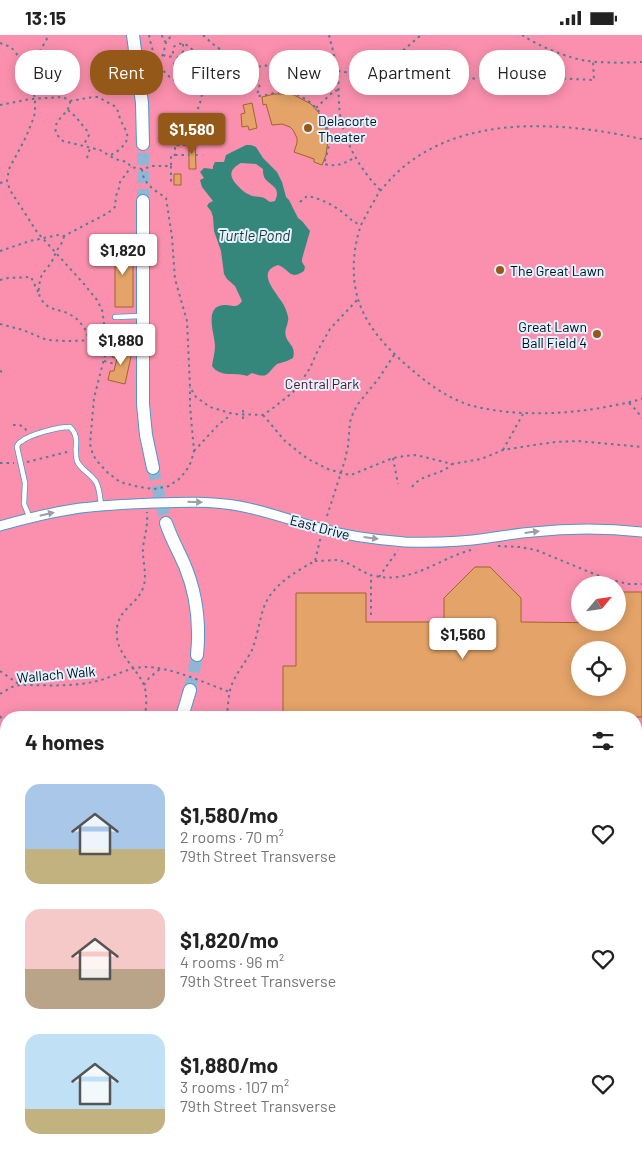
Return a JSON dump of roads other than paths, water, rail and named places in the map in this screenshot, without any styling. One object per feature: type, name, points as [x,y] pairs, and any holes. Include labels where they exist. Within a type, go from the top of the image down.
[{"type":"main road","points":[[133,35],[142,103],[143,144]]},
{"type":"main road","points":[[143,201],[144,414],[153,468]]},
{"type":"main road","points":[[166,523],[186,568],[192,587],[198,625],[197,655]]},
{"type":"main road","points":[[184,711],[190,690]]},
{"type":"street","name":"East Drive","points":[[0,526],[74,509],[190,502],[227,504],[339,533],[402,542],[457,541],[557,530],[642,532]]},
{"type":"lane","points":[[115,317],[143,316]]},
{"type":"lane","points":[[30,518],[24,505],[26,490],[17,452],[18,444],[30,437],[61,427],[70,427],[75,432],[77,441],[75,450],[78,463],[96,482],[101,506]]},
{"type":"water","name":"Turtle Pond","points":[[246,145],[256,147],[263,158],[277,172],[286,197],[298,218],[310,231],[302,259],[305,267],[304,271],[292,275],[278,265],[271,269],[268,274],[268,280],[287,313],[288,320],[285,335],[293,348],[294,354],[293,358],[277,364],[269,373],[262,376],[252,373],[247,376],[219,372],[212,366],[215,346],[212,322],[214,310],[224,305],[236,306],[242,301],[235,286],[224,274],[221,251],[214,231],[213,217],[207,206],[213,201],[202,187],[200,180],[204,178],[200,172],[204,168],[213,169],[215,162],[224,162],[226,155]],"holes":[[[241,163],[256,164],[263,169],[264,177],[276,189],[277,196],[275,201],[270,202],[263,197],[247,194],[233,180],[232,171]]]},
{"type":"tunnel","points":[[143,144],[143,201]]},
{"type":"tunnel","points":[[153,468],[166,523]]},
{"type":"tunnel","points":[[190,690],[197,655]]},
{"type":"place","name":"Delacorte Theater","points":[[308,128]]},
{"type":"place","name":"The Great Lawn","points":[[500,270]]},
{"type":"place","name":"Great Lawn Ball Field 4","points":[[597,334]]},
{"type":"park label","name":"Central Park","points":[[322,383]]}]
